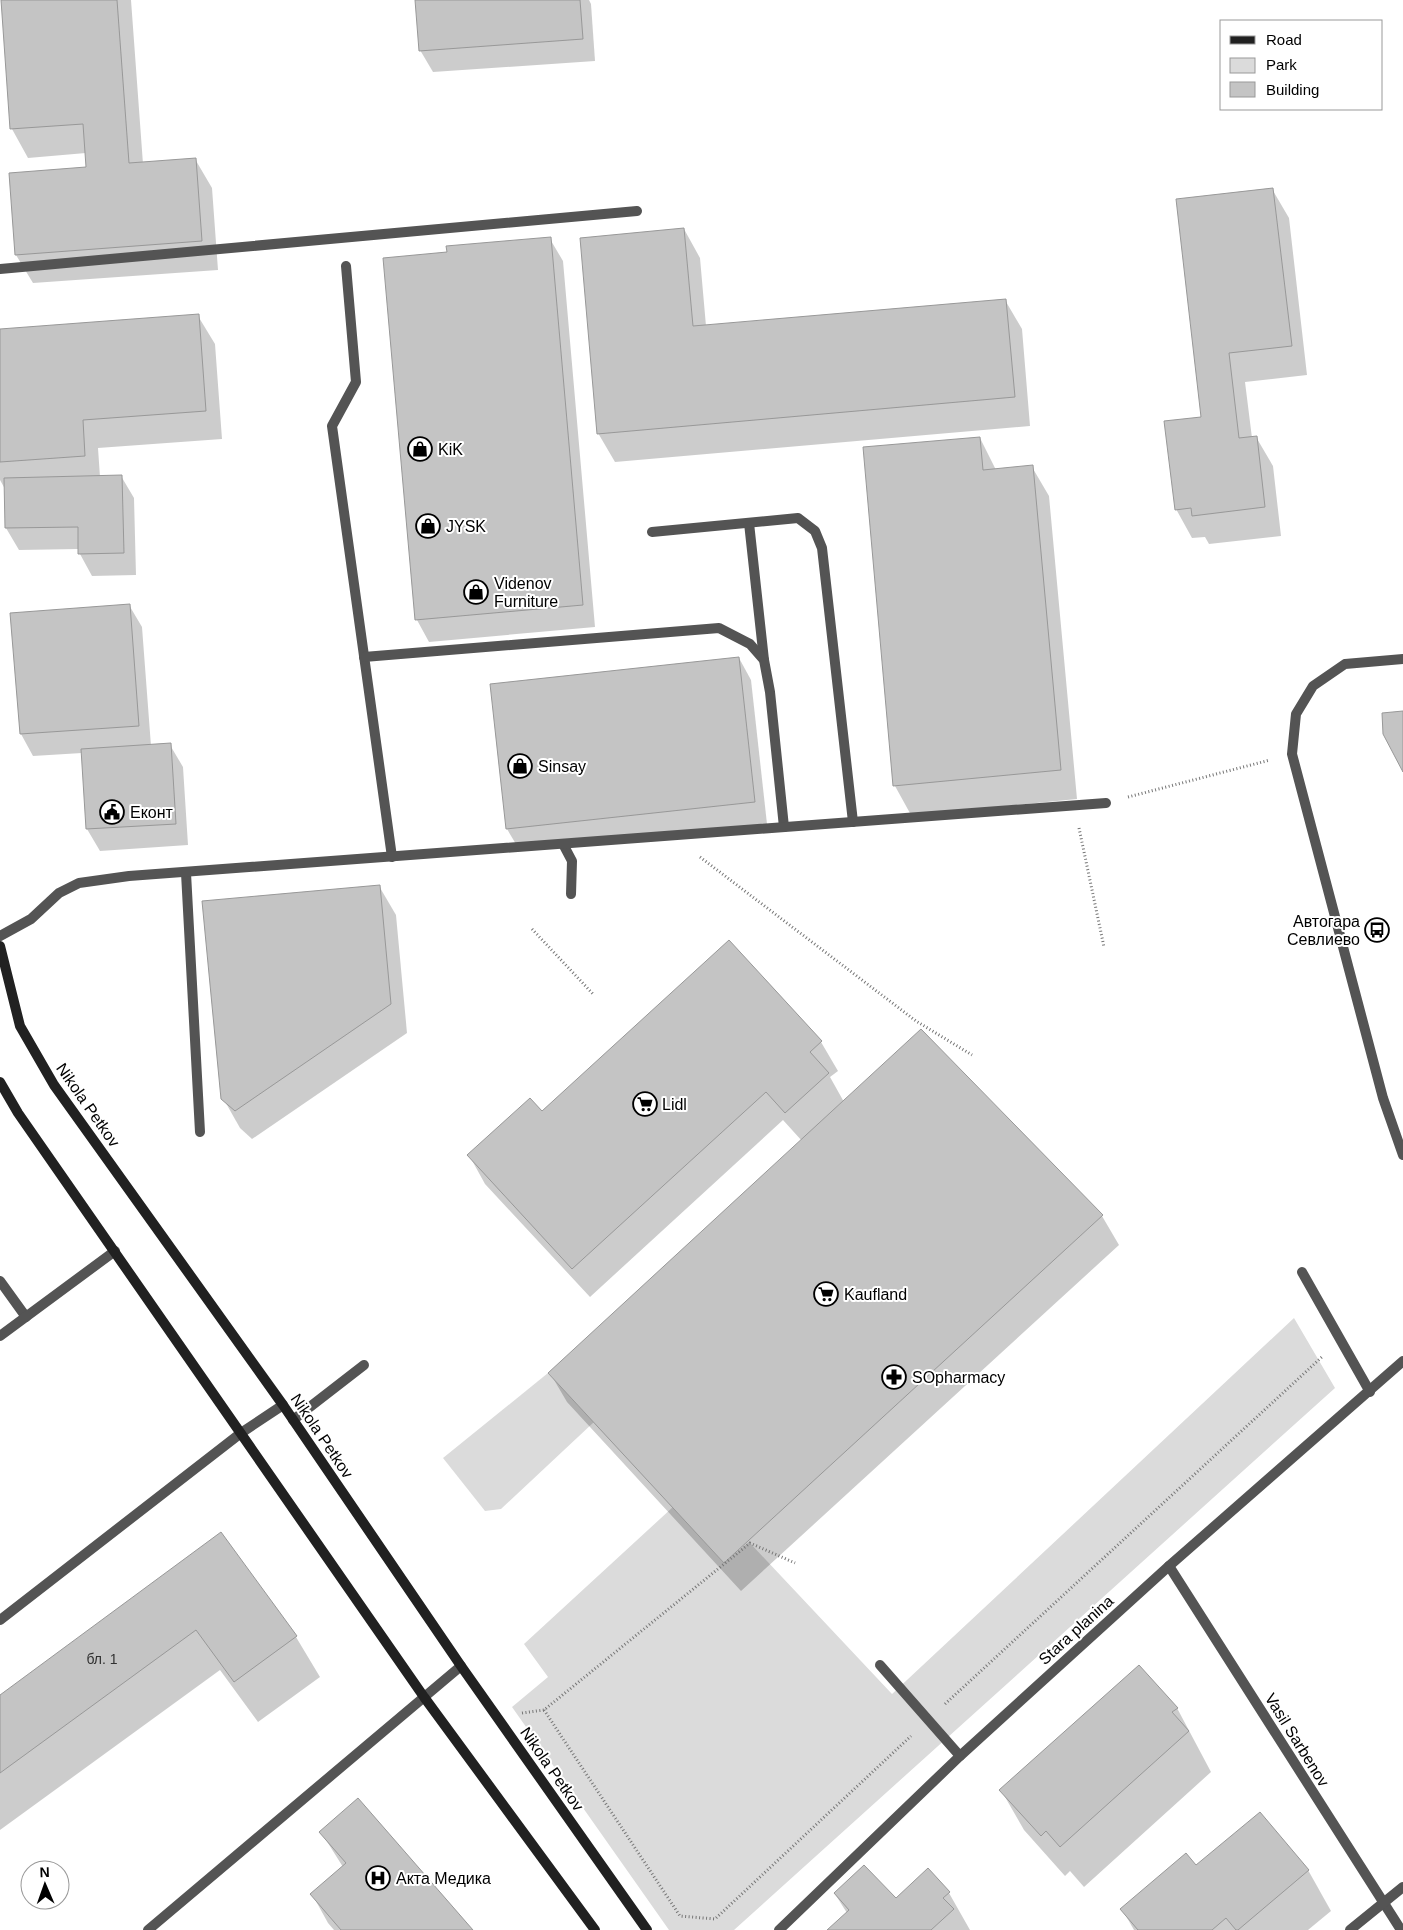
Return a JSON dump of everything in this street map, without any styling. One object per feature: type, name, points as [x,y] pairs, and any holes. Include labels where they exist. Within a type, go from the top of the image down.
[{"type":"main road","name":"Nikola Petkov","points":[[0,946],[20,1026],[54,1085],[283,1405],[461,1666],[647,1930]]},
{"type":"main road","points":[[0,1082],[18,1113],[424,1697],[595,1930]]},
{"type":"street","points":[[0,269],[637,212]]},
{"type":"street","points":[[346,266],[356,382],[332,426],[392,856]]},
{"type":"street","points":[[652,532],[798,518],[815,530],[822,548],[853,822]]},
{"type":"street","points":[[749,523],[764,660],[770,692],[784,827]]},
{"type":"street","points":[[364,657],[719,628],[750,644],[764,660]]},
{"type":"street","points":[[1403,659],[1345,664],[1312,686],[1296,714],[1292,754],[1383,1098],[1403,1155]]},
{"type":"street","points":[[0,936],[31,919],[59,893],[79,883],[129,876],[1106,803]]},
{"type":"street","points":[[563,844],[572,861],[571,894]]},
{"type":"street","points":[[186,872],[200,1132]]},
{"type":"street","points":[[0,1336],[115,1251]]},
{"type":"street","points":[[1302,1272],[1370,1392]]},
{"type":"street","points":[[0,1281],[26,1317]]},
{"type":"street","name":"Stara planina","points":[[779,1930],[960,1756],[1169,1566],[1370,1392],[1403,1361]]},
{"type":"street","points":[[293,1420],[364,1365]]},
{"type":"street","points":[[0,1620],[241,1432],[283,1405]]},
{"type":"street","name":"Vasil Sarbenov","points":[[1169,1566],[1401,1930]]},
{"type":"street","points":[[880,1665],[960,1756]]},
{"type":"street","points":[[148,1930],[461,1666]]},
{"type":"street","points":[[1350,1930],[1403,1887]]},
{"type":"path","points":[[1106,803],[1292,754]]},
{"type":"path","points":[[1074,805],[1104,947]]},
{"type":"path","points":[[672,836],[916,1021],[972,1055]]},
{"type":"path","points":[[532,929],[593,994]]},
{"type":"path","points":[[544,1710],[680,1916],[715,1919],[929,1719],[1340,1341]]},
{"type":"path","points":[[497,1716],[544,1710],[750,1543],[795,1563]]},
{"type":"green space","points":[[1294,1318],[1335,1388],[734,1930],[669,1930],[512,1707],[548,1677],[524,1644],[673,1507],[724,1563],[749,1542],[892,1694]]},
{"type":"green space","points":[[548,1373],[594,1422],[501,1509],[485,1511],[443,1458]]},
{"type":"building","points":[[1,0],[117,0],[129,163],[196,158],[202,241],[15,255],[9,173],[86,167],[83,124],[10,129]]},
{"type":"building","points":[[415,0],[580,0],[583,39],[419,51]]},
{"type":"building","points":[[1273,188],[1292,346],[1229,353],[1239,438],[1257,436],[1265,507],[1192,516],[1191,508],[1175,510],[1164,421],[1201,417],[1176,199]]},
{"type":"building","points":[[684,228],[693,326],[1006,299],[1015,397],[597,434],[580,238]]},
{"type":"building","points":[[551,237],[583,605],[415,620],[383,258],[447,252],[446,246]]},
{"type":"building","points":[[199,314],[206,411],[83,420],[85,456],[0,462],[0,329]]},
{"type":"building","points":[[980,437],[983,470],[1033,465],[1061,770],[893,786],[863,447]]},
{"type":"building","points":[[122,475],[124,553],[78,554],[78,527],[5,528],[4,478]]},
{"type":"building","points":[[130,604],[139,726],[20,734],[10,613]]},
{"type":"building","points":[[739,657],[755,802],[506,829],[490,684]]},
{"type":"building","points":[[1403,711],[1403,772],[1383,734],[1382,713]]},
{"type":"building","points":[[171,743],[176,824],[86,829],[81,749]]},
{"type":"building","points":[[380,885],[391,1004],[235,1111],[221,1099],[202,901]]},
{"type":"building","points":[[729,940],[822,1041],[810,1052],[829,1073],[785,1113],[766,1092],[572,1269],[467,1155],[530,1098],[542,1111]]},
{"type":"building","name":"Kaufland","points":[[921,1029],[1103,1215],[724,1563],[548,1373]]},
{"type":"building","points":[[221,1532],[297,1636],[234,1682],[196,1630],[0,1773],[0,1695]]},
{"type":"building","points":[[1139,1665],[1178,1708],[1172,1712],[1189,1731],[1060,1847],[1046,1831],[1041,1836],[999,1790]]},
{"type":"building","name":"Акта Медика","points":[[358,1798],[473,1930],[341,1930],[310,1894],[346,1863],[319,1832]]},
{"type":"building","points":[[1260,1812],[1309,1870],[1238,1930],[1226,1918],[1212,1930],[1138,1930],[1120,1909],[1186,1853],[1196,1865]]},
{"type":"building","points":[[864,1865],[896,1898],[928,1868],[950,1892],[943,1898],[954,1909],[931,1930],[827,1930],[849,1910],[834,1893]]},
{"type":"place","name":"KiK","points":[[420,449]]},
{"type":"place","name":"JYSK","points":[[428,526]]},
{"type":"place","name":"Videnov Furniture","points":[[476,592]]},
{"type":"place","name":"Sinsay","points":[[520,766]]},
{"type":"place","name":"Еконт","points":[[112,812]]},
{"type":"place","name":"Автогара Севлиево","points":[[1377,930]]},
{"type":"place","name":"Lidl","points":[[645,1104]]},
{"type":"place","name":"Kaufland","points":[[826,1294]]},
{"type":"place","name":"SOpharmacy","points":[[894,1377]]},
{"type":"place","name":"Акта Медика","points":[[378,1878]]}]
